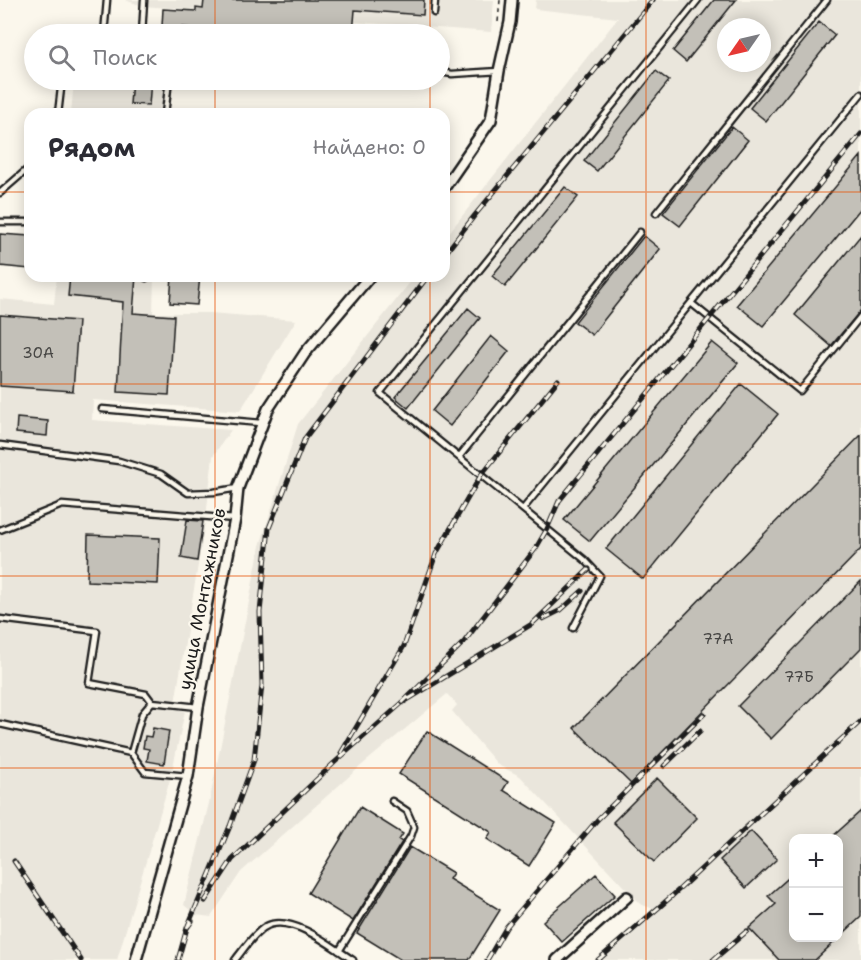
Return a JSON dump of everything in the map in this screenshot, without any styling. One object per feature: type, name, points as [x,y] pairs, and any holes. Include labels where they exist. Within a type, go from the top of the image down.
[{"type":"street","points":[[450,179],[491,120],[510,22],[512,0]]},
{"type":"street","name":"улица Монтажников","points":[[136,960],[188,776],[198,706],[235,519],[238,488],[268,409],[305,353],[365,282]]},
{"type":"street","points":[[557,960],[627,897]]},
{"type":"lane","points":[[105,24],[107,0]]},
{"type":"lane","points":[[143,24],[144,0]]},
{"type":"lane","points":[[434,13],[435,0]]},
{"type":"lane","points":[[573,628],[600,576],[585,560],[524,509],[380,393],[698,0]]},
{"type":"lane","points":[[656,213],[827,0]]},
{"type":"lane","points":[[450,74],[499,71]]},
{"type":"lane","points":[[59,108],[61,90]]},
{"type":"lane","points":[[166,108],[168,90]]},
{"type":"lane","points":[[524,509],[861,94]]},
{"type":"lane","points":[[0,193],[24,172]]},
{"type":"lane","points":[[0,222],[24,222]]},
{"type":"lane","points":[[459,457],[640,232]]},
{"type":"lane","points":[[691,303],[800,390],[861,316]]},
{"type":"lane","points":[[102,409],[264,424]]},
{"type":"lane","points":[[0,445],[119,461],[161,474],[188,493],[238,488]]},
{"type":"lane","points":[[0,530],[62,505],[235,519]]},
{"type":"lane","points":[[0,619],[97,631],[89,683],[146,694],[152,702],[198,706]]},
{"type":"lane","points":[[131,753],[142,714],[152,702]]},
{"type":"lane","points":[[0,724],[131,753],[146,772],[188,776]]},
{"type":"lane","points":[[339,951],[411,836],[414,827],[407,811],[392,801]]},
{"type":"lane","points":[[235,960],[253,937],[271,924],[294,924],[353,960]]},
{"type":"path","points":[[498,22],[500,0]]},
{"type":"shaded area","points":[[125,0],[494,0],[491,32],[450,29],[450,24],[384,24],[143,6]]},
{"type":"shaded area","points":[[536,0],[861,0],[861,960],[603,960],[659,911],[640,904],[520,776],[498,765],[452,711],[457,705],[447,694],[362,765],[241,872],[211,917],[196,915],[184,905],[210,799],[260,546],[298,424],[410,282],[450,282],[450,231],[618,18],[535,9]]},
{"type":"shaded area","points":[[73,90],[171,90],[169,108],[72,108]]},
{"type":"shaded area","points":[[56,282],[154,282],[153,313],[210,313],[296,320],[240,411],[93,400],[92,420],[231,430],[213,456],[206,517],[174,709],[185,711],[171,776],[117,960],[0,960],[0,299],[54,304]]},
{"type":"building","points":[[204,0],[424,0],[423,15],[355,10],[354,24],[162,24],[163,9],[196,11],[196,8],[203,9]]},
{"type":"building","points":[[714,0],[736,0],[721,18],[717,18],[717,24],[686,62],[673,51]]},
{"type":"building","points":[[819,22],[835,35],[766,121],[750,108]]},
{"type":"building","points":[[656,71],[669,81],[597,171],[584,161]]},
{"type":"building","points":[[131,90],[150,90],[149,105],[130,104]]},
{"type":"building","points":[[732,127],[748,140],[680,226],[663,213]]},
{"type":"building","points":[[861,156],[861,208],[763,326],[737,305]]},
{"type":"building","points":[[565,187],[578,197],[505,287],[492,276]]},
{"type":"building","points":[[0,234],[24,236],[24,268],[0,266]]},
{"type":"building","points":[[861,235],[861,310],[831,346],[795,315]]},
{"type":"building","points":[[644,236],[660,249],[592,335],[575,322]]},
{"type":"building","points":[[69,282],[136,282],[133,313],[174,316],[169,395],[118,392],[123,302],[68,296]]},
{"type":"building","points":[[172,282],[199,282],[197,305],[170,303]]},
{"type":"building","points":[[468,308],[480,318],[408,408],[395,397]]},
{"type":"building","points":[[0,315],[78,321],[73,391],[0,386]]},
{"type":"building","points":[[491,336],[509,351],[450,426],[432,411]]},
{"type":"building","points":[[712,342],[738,363],[590,541],[564,520]]},
{"type":"building","points":[[741,384],[778,414],[643,579],[606,549]]},
{"type":"building","points":[[17,418],[48,421],[47,436],[16,433]]},
{"type":"building","points":[[861,435],[861,549],[631,784],[574,728]]},
{"type":"building","points":[[187,520],[203,521],[197,561],[181,558]]},
{"type":"building","points":[[88,535],[160,538],[158,584],[87,581]]},
{"type":"building","points":[[861,581],[861,648],[771,739],[738,706]]},
{"type":"building","points":[[153,728],[169,731],[164,764],[147,761],[149,749],[143,748],[145,736],[151,737]]},
{"type":"building","points":[[427,731],[508,782],[503,790],[556,823],[529,866],[487,839],[491,832],[399,774]]},
{"type":"building","points":[[657,778],[697,818],[654,862],[613,822]]},
{"type":"building","points":[[360,807],[403,834],[399,840],[402,842],[353,921],[308,893]]},
{"type":"building","points":[[861,811],[861,917],[843,934],[843,834],[835,834]]},
{"type":"building","points":[[751,831],[777,859],[746,888],[720,860]]},
{"type":"building","points":[[410,847],[453,873],[449,879],[500,910],[469,960],[401,960],[357,933]]},
{"type":"building","points":[[596,874],[615,895],[562,942],[543,921]]},
{"type":"building","points":[[789,877],[789,942],[834,942],[815,960],[779,960],[749,928],[776,904],[768,896]]},
{"type":"railway","points":[[450,247],[653,0]]},
{"type":"railway","points":[[402,703],[464,642],[536,548],[559,501],[861,134]]},
{"type":"railway","points":[[187,928],[230,826],[254,760],[262,685],[260,612],[269,528],[305,438],[423,282]]},
{"type":"railway","points":[[341,753],[404,646],[436,554],[481,475],[558,380]]},
{"type":"railway","points":[[205,901],[232,860],[334,763],[402,703],[532,624],[589,569]]},
{"type":"railway","points":[[543,619],[561,610],[582,591]]},
{"type":"railway","points":[[487,960],[507,926],[598,819],[704,714]]},
{"type":"railway","points":[[598,960],[672,896],[861,721]]},
{"type":"railway","points":[[664,766],[700,731]]},
{"type":"railway","points":[[14,861],[81,960]]},
{"type":"railway","points":[[178,960],[187,928],[192,921]]},
{"type":"railway","points":[[713,960],[747,931]]}]
